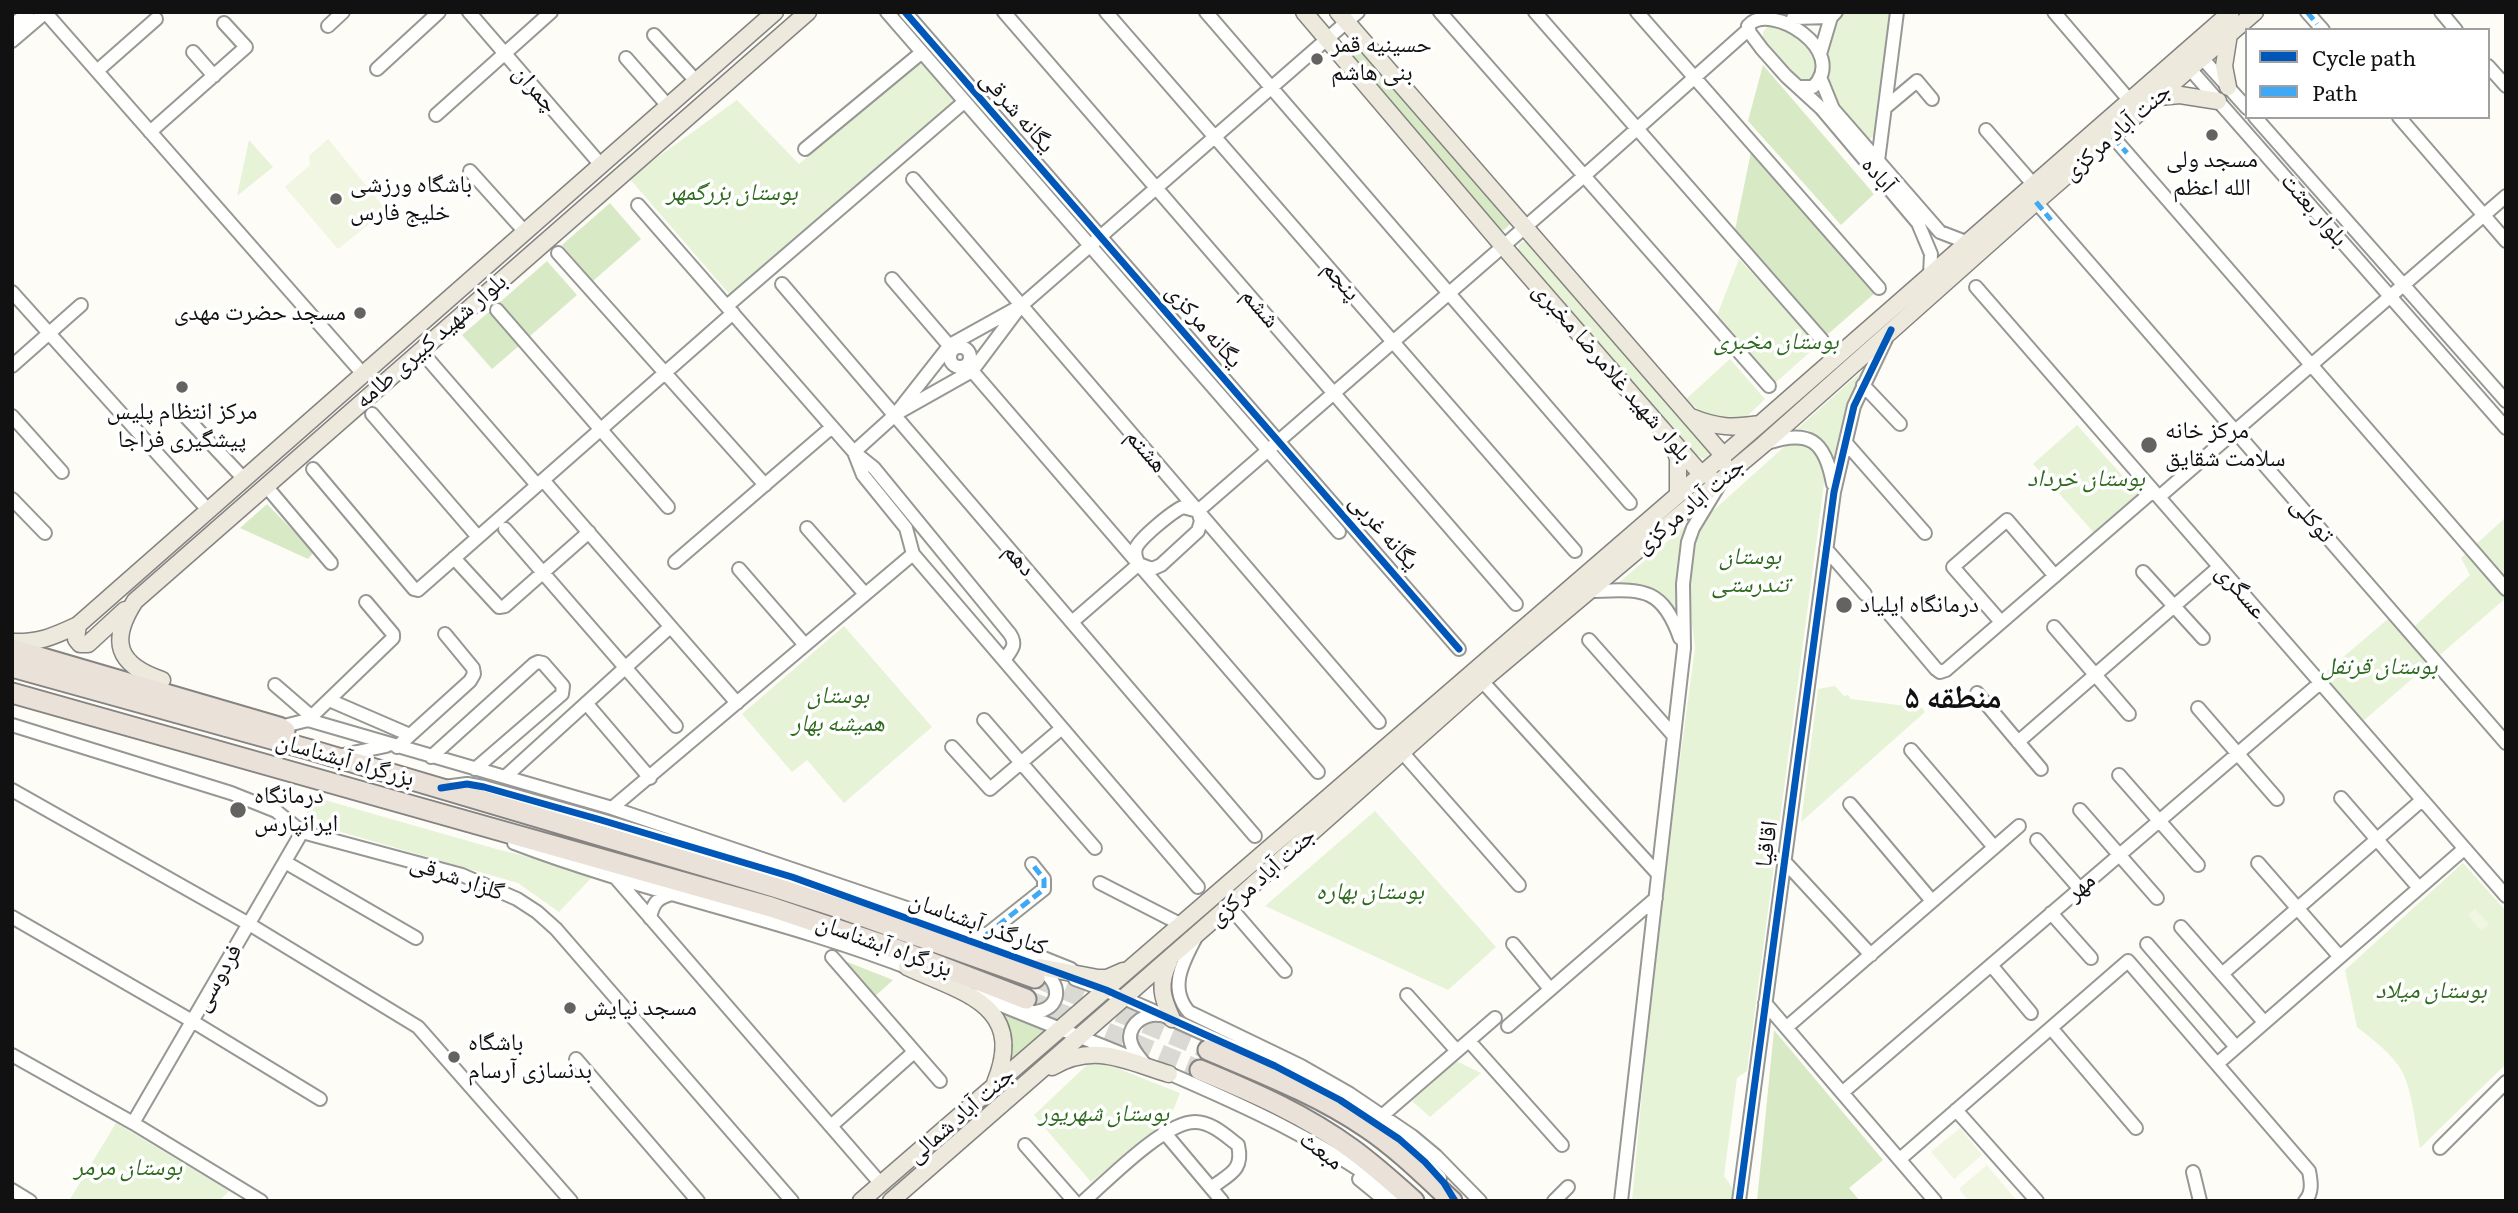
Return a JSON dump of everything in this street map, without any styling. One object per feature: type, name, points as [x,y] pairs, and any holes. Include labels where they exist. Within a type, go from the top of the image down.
[{"type":"highway","points":[[12,649],[279,727]]},
{"type":"highway","name":"بزرگراه آبشناسان","points":[[12,667],[334,756],[1036,970]]},
{"type":"highway","points":[[162,680],[250,707],[311,750]]},
{"type":"highway","name":"بزرگراه آبشناسان","points":[[12,693],[623,863],[771,907],[899,950],[1023,1006]]},
{"type":"highway","points":[[1209,1050],[1328,1105],[1366,1127],[1398,1151],[1454,1201]]},
{"type":"highway","points":[[1200,1070],[1245,1089],[1320,1128],[1352,1149],[1414,1201]]},
{"type":"main road","name":"بلوار شهید کبیری طامه","points":[[162,680],[135,668],[122,653],[119,635],[121,625],[135,601],[807,12]]},
{"type":"main road","name":"بلوار شهید غلامرضا مخبری","points":[[1304,12],[1503,247],[1701,474],[1723,478],[1723,455],[1525,227],[1348,16]]},
{"type":"main road","name":"جنت آباد مرکزی","points":[[1124,998],[1229,906],[1299,834],[1678,494],[1966,242],[2130,101],[2229,34],[2255,12]]},
{"type":"main road","name":"جنت آباد مرکزی","points":[[1106,990],[1182,925],[1402,752],[1482,681],[1764,444],[2036,202],[2159,97],[2193,59],[2225,14]]},
{"type":"main road","name":"بلوار شهید کبیری طامه","points":[[12,642],[48,639],[78,625],[565,198],[765,16]]},
{"type":"main road","points":[[2228,87],[2224,66],[2229,34]]},
{"type":"main road","points":[[2159,97],[2180,95],[2218,101]]},
{"type":"main road","points":[[565,198],[573,198],[576,201],[579,205],[578,212]]},
{"type":"main road","points":[[1688,415],[1706,423],[1732,428],[1760,424]]},
{"type":"main road","points":[[1672,440],[1678,459],[1678,494]]},
{"type":"main road","points":[[78,625],[76,639],[80,644],[88,644],[135,601]]},
{"type":"main road","points":[[1036,970],[1107,978],[1116,975],[1159,945]]},
{"type":"main road","points":[[1168,1017],[1161,993],[1161,982],[1171,957]]},
{"type":"main road","points":[[907,967],[984,1005],[998,1020],[1004,1038],[1005,1053],[994,1087]]},
{"type":"main road","name":"جنت آباد شمالی","points":[[861,1201],[1106,990]]},
{"type":"main road","name":"جنت آباد شمالی","points":[[891,1201],[1124,998]]},
{"type":"main road","points":[[1020,1087],[1060,1062],[1090,1053],[1169,1074]]},
{"type":"main road","points":[[954,1121],[964,1124],[966,1135]]},
{"type":"street","points":[[12,26],[28,12]]},
{"type":"street","points":[[12,41],[46,12],[363,374]]},
{"type":"street","points":[[328,26],[343,12]]},
{"type":"street","points":[[377,69],[439,12]]},
{"type":"street","name":"چمران","points":[[469,12],[601,165]]},
{"type":"street","points":[[436,114],[551,12]]},
{"type":"street","name":"یگانه شرقی","points":[[887,12],[964,102],[1096,241]]},
{"type":"street","name":"یگانه شرقی","points":[[905,12],[1096,241]]},
{"type":"street","name":"ششم","points":[[1004,12],[1516,604]]},
{"type":"street","name":"پنجم","points":[[1106,12],[1575,551]]},
{"type":"street","points":[[1206,12],[1630,503]]},
{"type":"street","points":[[1440,12],[1769,386]]},
{"type":"street","points":[[1535,12],[1822,340]]},
{"type":"street","points":[[1637,12],[1880,288]]},
{"type":"street","name":"آباده","points":[[1740,12],[1762,49],[1786,76],[1800,87],[1918,223],[1931,254],[1930,275]]},
{"type":"street","points":[[1878,160],[1897,12]]},
{"type":"street","points":[[2054,12],[2130,101]]},
{"type":"street","points":[[2307,12],[2320,27]]},
{"type":"street","points":[[2441,12],[2454,28]]},
{"type":"street","points":[[1198,511],[1718,58],[1749,27],[1757,14],[1788,18],[1833,14],[1820,55]]},
{"type":"street","points":[[895,415],[969,368],[1022,305],[1328,39],[1348,16]]},
{"type":"street","points":[[1788,18],[1811,35],[1820,55],[1820,77],[1813,87],[1800,87]]},
{"type":"street","points":[[97,71],[156,19]]},
{"type":"street","points":[[150,132],[246,47],[224,23]]},
{"type":"street","points":[[654,34],[696,81]]},
{"type":"street","points":[[1718,58],[1740,47],[1762,49]]},
{"type":"street","points":[[193,52],[214,76]]},
{"type":"street","points":[[804,149],[921,53]]},
{"type":"street","points":[[626,58],[668,106]]},
{"type":"street","points":[[2193,59],[2228,87],[2245,106]]},
{"type":"street","name":"بلوار بعثت","points":[[2193,59],[2218,101],[2506,428]]},
{"type":"street","points":[[2490,68],[2506,86]]},
{"type":"street","name":"آباده","points":[[1820,77],[1833,109],[1940,232],[1966,242]]},
{"type":"street","points":[[1886,107],[1917,80],[1932,99]]},
{"type":"street","points":[[313,469],[414,589],[418,590],[665,373],[730,310],[964,102]]},
{"type":"street","name":"بلوار بعثت","points":[[2257,119],[2506,401]]},
{"type":"street","points":[[2401,119],[2506,241]]},
{"type":"street","points":[[1986,130],[2033,184]]},
{"type":"street","points":[[2113,137],[2506,589]]},
{"type":"street","points":[[470,171],[525,232]]},
{"type":"street","name":"هشتم","points":[[913,179],[1379,722]]},
{"type":"street","points":[[1886,610],[1940,673],[1946,670],[2054,576],[2235,431],[2506,196]]},
{"type":"street","name":"توکلی","points":[[2036,202],[2506,743]]},
{"type":"street","points":[[638,205],[854,452],[874,468],[1010,634],[1014,647],[1005,659]]},
{"type":"street","points":[[1924,236],[1935,226]]},
{"type":"street","name":"یگانه مرکزی","points":[[1096,241],[1279,441]]},
{"type":"street","name":"یگانه مرکزی","points":[[1096,241],[1268,450]]},
{"type":"street","points":[[558,253],[765,485]]},
{"type":"street","points":[[892,279],[952,348]]},
{"type":"street","name":"دهم","points":[[782,284],[1255,836]]},
{"type":"street","name":"عسگری","points":[[1976,287],[2506,896]]},
{"type":"street","points":[[12,292],[208,510]]},
{"type":"street","points":[[12,366],[81,305]]},
{"type":"street","points":[[854,452],[895,415],[952,348],[1022,305]]},
{"type":"street","points":[[497,310],[668,507]]},
{"type":"street","name":"اقاقیا","points":[[1739,1201],[1834,492],[1854,406],[1891,330]]},
{"type":"street","points":[[952,348],[959,347],[968,351],[969,368],[1318,772]]},
{"type":"street","points":[[427,358],[589,532],[737,703]]},
{"type":"street","points":[[1863,385],[1900,424]]},
{"type":"street","points":[[372,414],[478,537]]},
{"type":"street","points":[[12,416],[62,472]]},
{"type":"street","points":[[186,417],[244,479]]},
{"type":"street","points":[[675,562],[832,427]]},
{"type":"street","points":[[1764,444],[1796,436],[1812,441],[1828,461],[1834,492]]},
{"type":"street","name":"یگانه غربی","points":[[1279,441],[1459,649]]},
{"type":"street","points":[[1846,443],[1925,533]]},
{"type":"street","name":"یگانه غربی","points":[[1268,450],[1339,531]]},
{"type":"street","points":[[854,452],[863,475],[902,522],[913,554],[1198,887]]},
{"type":"street","points":[[1621,1201],[1684,648],[1683,584],[1688,542],[1693,527],[1723,478]]},
{"type":"street","points":[[266,486],[331,563]]},
{"type":"street","points":[[12,499],[45,533]]},
{"type":"street","points":[[1183,507],[1198,511],[1201,522],[1198,531],[1161,565],[1152,569],[1139,564],[1135,555],[1137,546],[1166,519],[1183,507]]},
{"type":"street","points":[[2001,622],[1953,567],[2007,520],[2054,576]]},
{"type":"street","points":[[505,528],[676,726]]},
{"type":"street","points":[[807,528],[865,594]]},
{"type":"street","points":[[454,558],[499,607],[505,606],[589,532]]},
{"type":"street","points":[[1826,549],[1865,594]]},
{"type":"street","points":[[612,808],[913,554]]},
{"type":"street","points":[[1072,622],[1139,564]]},
{"type":"street","points":[[2018,742],[2219,567]]},
{"type":"street","points":[[739,569],[805,645]]},
{"type":"street","points":[[2143,572],[2203,638]]},
{"type":"street","points":[[1589,591],[1637,590],[1652,595],[1672,616],[1684,648]]},
{"type":"street","points":[[253,734],[310,718],[393,638],[393,634],[366,603]]},
{"type":"street","points":[[505,777],[670,627]]},
{"type":"street","points":[[2054,627],[2129,714]]},
{"type":"street","points":[[334,756],[393,746],[410,735],[470,681],[474,674],[472,668],[446,634]]},
{"type":"street","points":[[1589,640],[1674,736]]},
{"type":"street","points":[[431,757],[538,662],[542,663],[564,689],[562,694],[475,769]]},
{"type":"street","points":[[1482,681],[1658,874]]},
{"type":"street","name":"مهر","points":[[1843,1092],[2320,683]]},
{"type":"street","points":[[275,685],[310,718],[393,746],[612,808],[986,935],[1088,976]]},
{"type":"street","points":[[1977,693],[2041,769]]},
{"type":"street","points":[[329,700],[410,735]]},
{"type":"street","points":[[586,703],[650,778]]},
{"type":"street","points":[[2198,708],[2277,799]]},
{"type":"street","points":[[984,720],[1095,848]]},
{"type":"street","name":"گلزار شرقی","points":[[12,725],[231,793],[276,811],[302,832],[462,875],[517,899],[556,929],[792,1201]]},
{"type":"street","points":[[952,747],[990,789],[1062,728]]},
{"type":"street","points":[[1911,750],[1994,847]]},
{"type":"street","points":[[1402,752],[1519,885]]},
{"type":"street","points":[[2119,775],[2198,865]]},
{"type":"street","points":[[12,790],[249,924],[418,1027],[571,1201]]},
{"type":"street","points":[[2341,798],[2419,888]]},
{"type":"street","points":[[2222,974],[2422,800]]},
{"type":"street","points":[[1850,804],[1932,901]]},
{"type":"street","points":[[2080,810],[2157,898]]},
{"type":"street","points":[[436,813],[539,853],[814,936],[1041,1012],[1049,1007],[1057,994],[1052,977],[1036,970]]},
{"type":"street","points":[[1787,1027],[2019,826]]},
{"type":"street","name":"فردوسی","points":[[133,1123],[302,832]]},
{"type":"street","points":[[2037,840],[2080,889]]},
{"type":"street","points":[[2217,1064],[2464,849]]},
{"type":"street","points":[[1784,861],[1871,954]]},
{"type":"street","points":[[285,862],[416,937]]},
{"type":"street","points":[[986,935],[1044,889],[1044,879],[1032,863]]},
{"type":"street","points":[[2258,863],[2340,957]]},
{"type":"street","points":[[614,876],[881,1184]]},
{"type":"street","points":[[1100,883],[1182,925]]},
{"type":"street","points":[[650,918],[654,903],[659,898],[672,894]]},
{"type":"street","points":[[1508,1026],[1656,898]]},
{"type":"street","points":[[1229,906],[1286,971]]},
{"type":"street","points":[[2051,913],[2091,958]]},
{"type":"street","points":[[12,916],[320,1099]]},
{"type":"street","points":[[2181,927],[2264,1022]]},
{"type":"street","points":[[1198,933],[1178,981],[1180,999],[1189,1012],[1301,1066],[1383,1115],[1436,1156],[1480,1201]]},
{"type":"street","points":[[1513,944],[1550,989]]},
{"type":"street","points":[[2147,944],[2236,1047]]},
{"type":"street","points":[[832,957],[940,1081]]},
{"type":"street","points":[[1900,1159],[2128,961],[2309,1171],[2311,1185],[2305,1201]]},
{"type":"street","points":[[1991,965],[2031,1013]]},
{"type":"street","name":"کنارگذر آبشناسان","points":[[1036,970],[1106,990],[1308,1082],[1370,1119],[1425,1162],[1444,1183],[1454,1201]]},
{"type":"street","points":[[1407,995],[1457,1051]]},
{"type":"street","points":[[1765,1003],[1935,1201]]},
{"type":"street","points":[[1023,1006],[1061,1028],[1289,1127],[1338,1155],[1404,1201]]},
{"type":"street","points":[[1144,1063],[1133,1048],[1130,1038],[1132,1030],[1136,1023],[1146,1016],[1168,1017]]},
{"type":"street","points":[[1383,1115],[1495,1018]]},
{"type":"street","points":[[2051,1028],[2136,1128]]},
{"type":"street","points":[[1469,1041],[1562,1145]]},
{"type":"street","points":[[831,1126],[914,1052]]},
{"type":"street","points":[[12,1055],[133,1123],[261,1201]]},
{"type":"street","points":[[576,1059],[698,1201]]},
{"type":"street","points":[[2440,1148],[2506,1082]]},
{"type":"street","points":[[1956,1110],[2036,1201]]},
{"type":"street","points":[[1084,1201],[1164,1132],[1193,1122],[1208,1125],[1238,1145],[1241,1157],[1238,1167],[1211,1188]]},
{"type":"street","name":"مبعث","points":[[1289,1127],[1386,1201]]},
{"type":"street","points":[[1164,1132],[1222,1201]]},
{"type":"street","points":[[1026,1145],[1074,1201]]},
{"type":"street","points":[[2193,1172],[2200,1201]]},
{"type":"street","points":[[1553,1201],[1568,1187]]},
{"type":"street","points":[[12,1190],[30,1201]]},
{"type":"green space","points":[[1846,12],[1892,12],[1874,136],[1868,140],[1835,104],[1826,82],[1824,69],[1828,44],[1838,21]]},
{"type":"green space","points":[[1784,23],[1818,55],[1815,82],[1799,81],[1763,38],[1763,32],[1769,25]]},
{"type":"green space","points":[[1348,41],[1353,41],[1509,218],[1510,224],[1504,230],[1497,229],[1344,51]]},
{"type":"green space","name":"بوستان بزرگمهر","points":[[920,61],[956,103],[731,296],[629,178],[737,100],[799,164]]},
{"type":"green space","points":[[1763,65],[1874,194],[1841,225],[1748,121]]},
{"type":"green space","name":"باشگاه ورزشی خلیج فارس","points":[[328,139],[386,210],[338,249],[285,187],[310,165],[309,156]]},
{"type":"green space","points":[[249,140],[273,167],[237,196]]},
{"type":"green space","points":[[1751,152],[1875,293],[1827,335],[1735,230]]},
{"type":"green space","points":[[610,203],[641,239],[593,281],[562,245]]},
{"type":"green space","points":[[1525,241],[1707,446],[1709,456],[1705,459],[1696,455],[1683,442],[1518,253],[1519,244]]},
{"type":"green space","name":"بوستان مخبری","points":[[1739,259],[1818,345],[1774,384],[1716,318]]},
{"type":"green space","points":[[547,261],[577,295],[529,337],[499,303]]},
{"type":"green space","points":[[490,311],[520,345],[492,369],[462,335]]},
{"type":"green space","points":[[1730,359],[1765,399],[1744,419],[1708,418],[1686,399]]},
{"type":"green space","points":[[1870,364],[1847,416],[1836,472],[1827,449],[1818,437],[1813,432],[1797,429]]},
{"type":"green space","name":"بوستان خرداد","points":[[2077,425],[2139,494],[2095,534],[2033,464]]},
{"type":"green space","name":"بوستان تندرستی","points":[[1791,444],[1804,446],[1815,452],[1822,463],[1825,476],[1747,1071],[1737,1078],[1724,1176],[1732,1188],[1733,1198],[1732,1201],[1632,1201],[1657,931],[1695,648],[1687,584],[1690,560],[1697,529],[1706,517],[1784,447]]},
{"type":"green space","points":[[267,504],[314,552],[308,559],[240,528]]},
{"type":"green space","points":[[1697,516],[1683,541],[1678,573],[1678,618],[1666,601],[1653,591],[1637,586],[1616,585]]},
{"type":"green space","name":"بوستان قرنفل","points":[[2506,517],[2506,598],[2362,722],[2322,675],[2388,619],[2405,635],[2470,575],[2461,558]]},
{"type":"green space","name":"بوستان همیشه بهار","points":[[844,626],[932,727],[844,803],[807,760],[792,772],[742,714]]},
{"type":"green space","points":[[1835,686],[1851,699],[1922,708],[1925,712],[1801,822],[1818,689]]},
{"type":"green space","points":[[314,797],[500,850],[596,873],[559,912],[518,883],[341,832],[306,813]]},
{"type":"green space","name":"بوستان بهاره","points":[[1375,811],[1496,947],[1448,990],[1265,906]]},
{"type":"green space","name":"بوستان میلاد","points":[[2463,863],[2506,911],[2506,1064],[2420,1148],[2403,1073],[2376,1042],[2357,1027],[2345,970]]},
{"type":"green space","points":[[2475,909],[2489,924],[2481,931],[2468,915]]},
{"type":"green space","points":[[840,959],[893,980],[872,999]]},
{"type":"green space","points":[[988,1005],[1050,1028],[1007,1068]]},
{"type":"green space","points":[[1774,1030],[1883,1160],[1849,1188],[1860,1201],[1757,1201]]},
{"type":"green space","name":"بوستان شهریور","points":[[1099,1061],[1180,1093],[1172,1113],[1160,1128],[1091,1182],[1034,1115],[1088,1064]]},
{"type":"green space","points":[[1456,1061],[1481,1073],[1430,1117],[1412,1101]]},
{"type":"green space","name":"بوستان مرمر","points":[[116,1123],[229,1191],[219,1201],[69,1201]]},
{"type":"green space","points":[[1960,1128],[1982,1155],[1954,1179],[1931,1152]]},
{"type":"green space","points":[[1987,1165],[2017,1201],[1969,1201],[1959,1189]]},
{"type":"tunnel","points":[[1038,979],[1208,1050]]},
{"type":"tunnel","points":[[1026,999],[1200,1070]]},
{"type":"marked path","points":[[2307,12],[2317,24]]},
{"type":"marked path","points":[[2113,137],[2127,153]]},
{"type":"marked path","points":[[2036,202],[2051,220]]},
{"type":"marked path","points":[[986,935],[1044,889],[1044,879],[1032,864]]},
{"type":"cycle path","points":[[905,12],[1459,649]]},
{"type":"cycle path","points":[[1739,1201],[1834,492],[1854,406],[1891,330]]},
{"type":"cycle path","points":[[441,788],[467,784],[484,787],[792,877],[1106,990],[1275,1066],[1340,1100],[1399,1139],[1444,1183],[1455,1201]]},
{"type":"place","name":"حسینیه قمر بنی هاشم","points":[[1317,59]]},
{"type":"place","name":"مسجد ولی الله اعظم","points":[[2212,135]]},
{"type":"place","name":"باشگاه ورزشی خلیج فارس","points":[[336,199]]},
{"type":"place","name":"مسجد حضرت مهدی","points":[[360,313]]},
{"type":"place","name":"مرکز انتظام پلیس پیشگیری فراجا","points":[[182,387]]},
{"type":"place","name":"مرکز خانه سلامت شقایق","points":[[2149,445]]},
{"type":"place","name":"درمانگاه ایلیاد","points":[[1844,605]]},
{"type":"place","name":"درمانگاه ایرانپارس","points":[[238,810]]},
{"type":"place","name":"مسجد نیایش","points":[[570,1008]]},
{"type":"place","name":"باشگاه بدنسازی آرسام","points":[[454,1057]]},
{"type":"district","name":"منطقه ۵","points":[[1953,699]]}]
